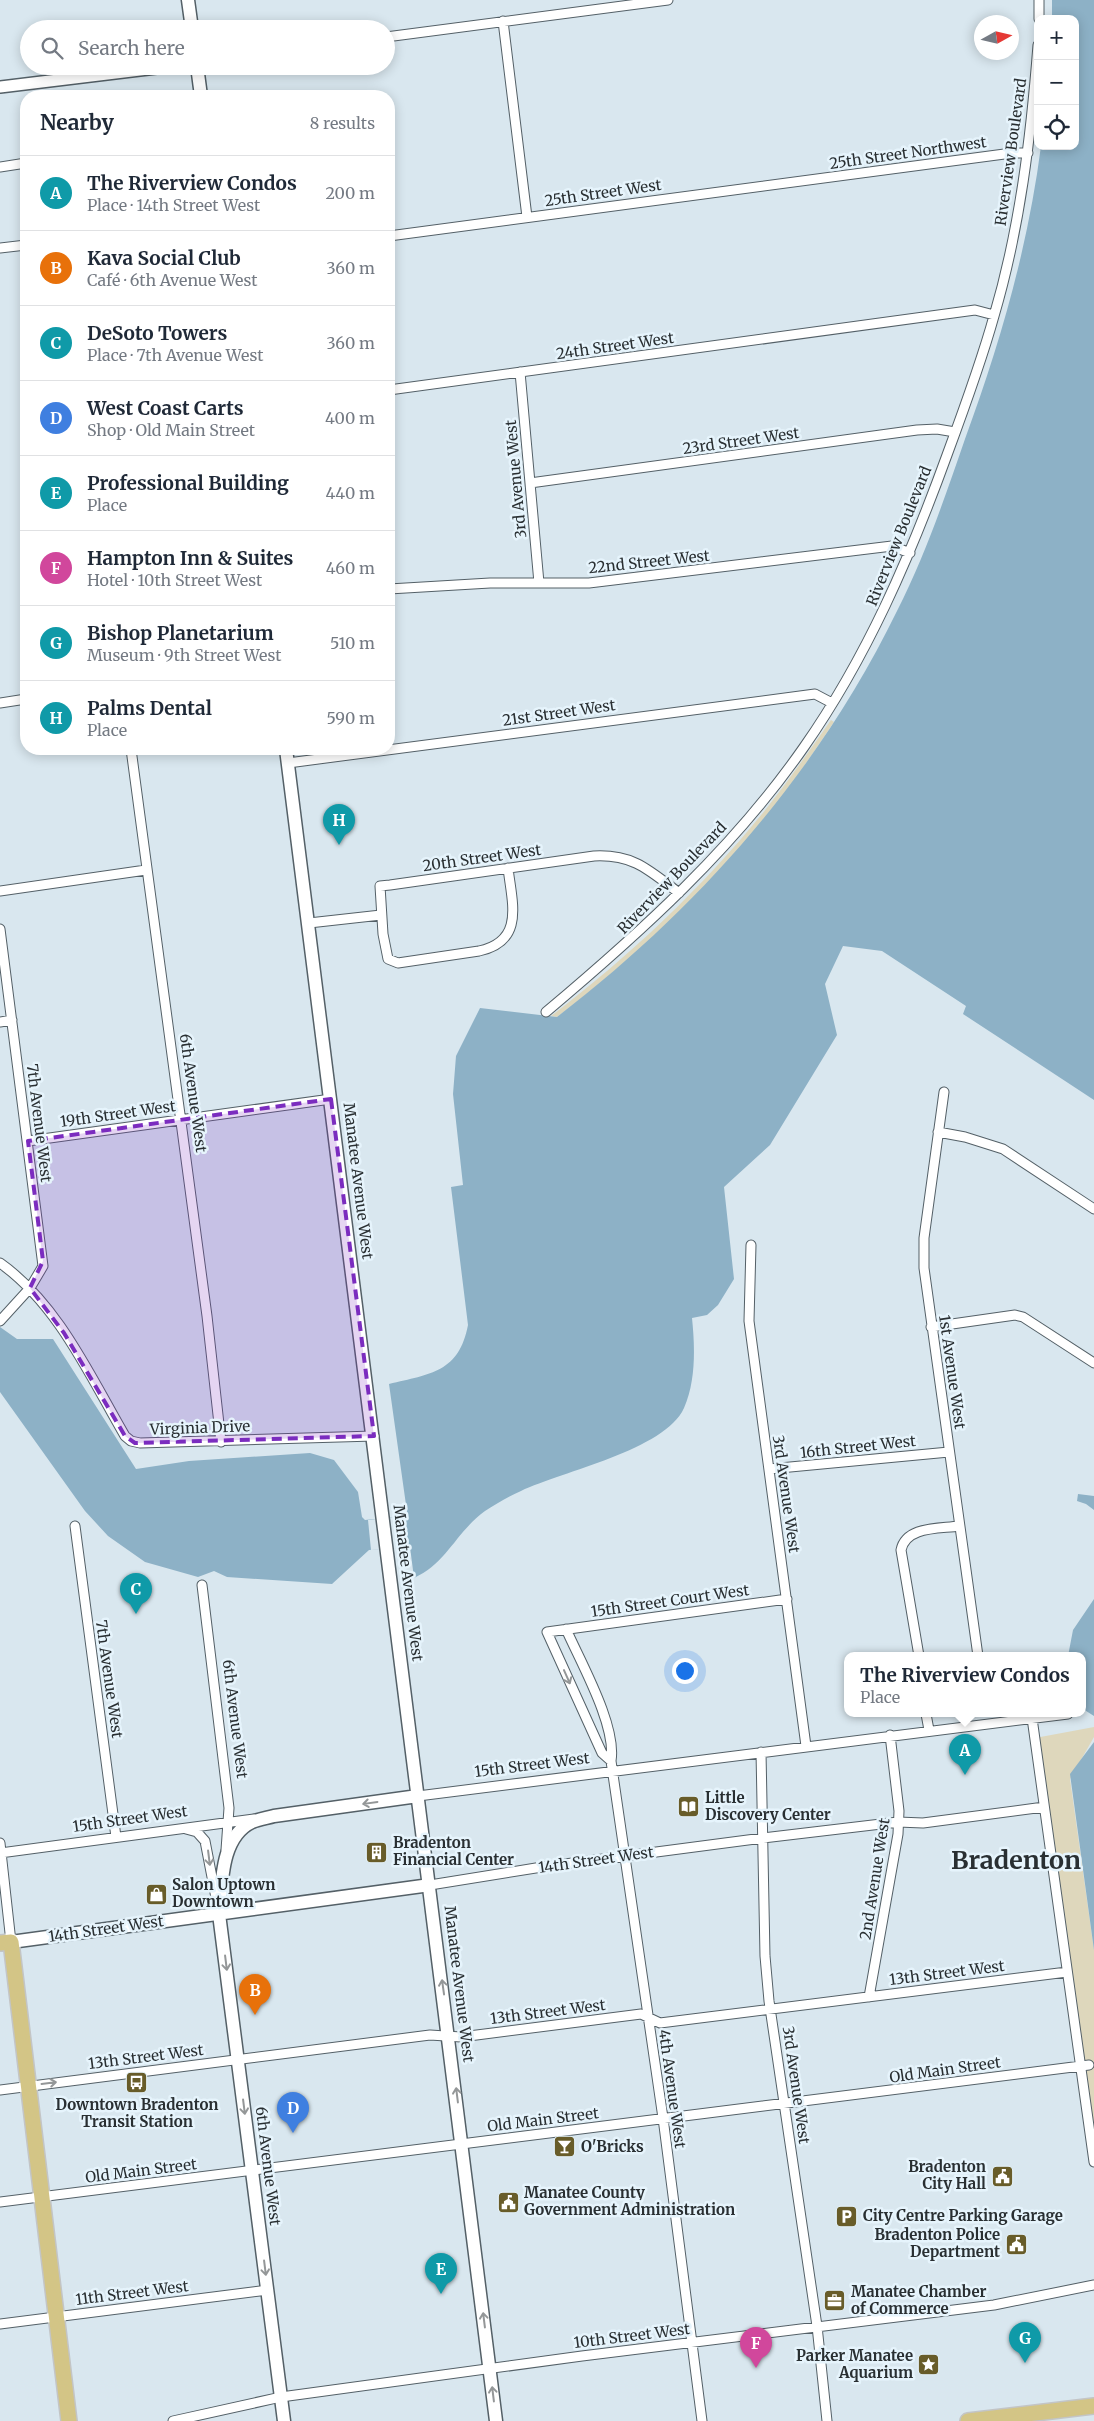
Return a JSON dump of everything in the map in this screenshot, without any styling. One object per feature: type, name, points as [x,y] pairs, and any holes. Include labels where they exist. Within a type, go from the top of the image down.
[{"type":"main road","points":[[188,0],[191,20]]},
{"type":"main road","points":[[198,75],[200,90]]},
{"type":"main road","name":"Manatee Avenue West","points":[[287,755],[450,2036],[496,2421]]},
{"type":"main road","name":"15th Street West","points":[[274,1816],[418,1796]]},
{"type":"main road","name":"6th Avenue West","points":[[274,1816],[253,1822],[243,1828],[233,1840],[226,1858],[220,1914],[284,2421]]},
{"type":"main road","name":"14th Street West","points":[[5,1943],[430,1885]]},
{"type":"main road","points":[[5,1943],[28,2086],[69,2421]]},
{"type":"main road","points":[[968,2421],[1094,2406]]},
{"type":"street","points":[[395,37],[668,0]]},
{"type":"street","points":[[1039,0],[1039,15]]},
{"type":"street","points":[[503,21],[526,217]]},
{"type":"street","name":"Riverview Boulevard","points":[[546,1012],[624,946],[708,865],[743,825],[805,747],[884,610],[910,553],[955,432],[994,316],[1016,225],[1028,152],[1037,60]]},
{"type":"street","points":[[0,87],[99,75]]},
{"type":"street","name":"25th Street Northwest","points":[[822,178],[1028,152]]},
{"type":"street","points":[[0,167],[20,164]]},
{"type":"street","name":"25th Street West","points":[[395,235],[822,178]]},
{"type":"street","points":[[0,248],[20,245]]},
{"type":"street","name":"24th Street West","points":[[395,389],[975,310],[994,316]]},
{"type":"street","name":"3rd Avenue West","points":[[520,372],[539,583]]},
{"type":"street","name":"23rd Street West","points":[[530,483],[917,430],[937,429],[955,432]]},
{"type":"street","name":"22nd Street West","points":[[395,590],[490,583],[589,583],[892,546],[910,553]]},
{"type":"street","name":"21st Street West","points":[[395,749],[815,694],[832,703]]},
{"type":"street","points":[[0,703],[20,700]]},
{"type":"street","name":"6th Avenue West","points":[[131,755],[221,1442]]},
{"type":"street","name":"21st Street West","points":[[288,763],[349,755]]},
{"type":"street","name":"20th Street West","points":[[381,915],[380,886],[594,856],[617,856],[641,864],[679,893]]},
{"type":"street","points":[[309,923],[381,915],[386,954],[393,963],[492,948],[505,938],[514,918],[508,868]]},
{"type":"street","points":[[0,891],[146,870]]},
{"type":"street","name":"7th Avenue West","points":[[0,929],[43,1266],[30,1288],[0,1321]]},
{"type":"street","points":[[0,1022],[12,1020]]},
{"type":"street","name":"1st Avenue West","points":[[944,1092],[924,1251],[931,1327],[977,1652]]},
{"type":"street","name":"19th Street West","points":[[28,1141],[332,1100]]},
{"type":"street","points":[[938,1132],[974,1139],[1003,1149],[1094,1209]]},
{"type":"street","name":"3rd Avenue West","points":[[751,1245],[749,1321],[806,1746]]},
{"type":"street","name":"Virginia Drive","points":[[0,1262],[30,1288],[64,1333],[125,1436],[131,1441],[140,1444],[374,1436]]},
{"type":"street","points":[[931,1327],[1015,1316],[1023,1317],[1094,1363]]},
{"type":"street","name":"16th Street West","points":[[769,1469],[949,1452]]},
{"type":"street","name":"7th Avenue West","points":[[75,1526],[116,1837]]},
{"type":"street","points":[[918,1652],[902,1550],[903,1542],[912,1533],[960,1526]]},
{"type":"street","name":"6th Avenue West","points":[[202,1585],[224,1754],[229,1808],[226,1858]]},
{"type":"street","name":"15th Street Court West","points":[[561,1630],[787,1599]]},
{"type":"street","name":"4th Avenue West","points":[[612,1766],[602,1753],[547,1632],[561,1630],[607,1723],[613,1751],[612,1766],[663,2118],[702,2421]]},
{"type":"street","points":[[927,1717],[929,1730]]},
{"type":"street","points":[[986,1717],[987,1724]]},
{"type":"street","name":"15th Street West","points":[[418,1796],[612,1766],[761,1752],[1041,1717]]},
{"type":"street","points":[[1032,1718],[1067,1972],[1085,2065],[1094,2162]]},
{"type":"street","name":"2nd Avenue West","points":[[869,1997],[899,1812],[890,1735]]},
{"type":"street","name":"3rd Avenue West","points":[[761,1752],[765,1956],[770,2010],[817,2326],[827,2421]]},
{"type":"street","name":"14th Street West","points":[[430,1885],[763,1838],[898,1822],[923,1824],[1044,1808]]},
{"type":"street","name":"15th Street West","points":[[0,1850],[274,1816]]},
{"type":"street","name":"6th Avenue West","points":[[178,1828],[197,1832],[205,1841],[220,1914]]},
{"type":"street","points":[[0,1850],[5,1943]]},
{"type":"street","name":"13th Street West","points":[[0,2090],[430,2035],[461,2036],[641,2014],[660,2023],[1067,1972]]},
{"type":"street","name":"Old Main Street","points":[[0,2202],[1085,2065]]},
{"type":"street","name":"10th Street West","points":[[173,2421],[281,2396],[817,2326],[994,2305],[1094,2284]]},
{"type":"street","name":"11th Street West","points":[[0,2324],[268,2290]]},
{"type":"highlighted area","points":[[331,1099],[374,1436],[135,1443],[125,1436],[64,1333],[30,1288],[43,1261],[28,1141]]},
{"type":"shaded area","points":[[831,720],[834,722],[783,796],[726,865],[645,945],[557,1017],[551,1016],[638,944],[717,866],[766,809]]},
{"type":"shaded area","points":[[1094,1727],[1094,1737],[1070,1779],[1094,1950],[1094,2157],[1035,1738]]},
{"type":"water","points":[[1052,0],[1094,0],[1094,1100],[963,1014],[966,1006],[882,951],[843,946],[825,984],[837,1035],[770,1145],[724,1187],[734,1279],[718,1305],[707,1315],[692,1318],[694,1352],[691,1387],[684,1408],[673,1423],[656,1436],[611,1458],[539,1483],[498,1503],[475,1519],[435,1564],[414,1578],[410,1547],[369,1550],[332,1584],[227,1577],[214,1571],[198,1577],[145,1562],[108,1536],[85,1511],[0,1392],[0,1327],[17,1339],[53,1339],[136,1469],[189,1461],[310,1453],[334,1460],[358,1492],[362,1517],[365,1520],[402,1516],[407,1512],[389,1384],[430,1373],[450,1362],[458,1353],[464,1341],[468,1325],[451,1187],[463,1185],[453,1094],[456,1056],[480,1008],[557,1017],[609,975],[659,930],[751,834],[792,782],[831,727],[866,670],[897,611],[926,548],[978,403],[1011,295],[1029,221],[1040,150],[1079,150],[1079,15],[1052,15]]},
{"type":"water","points":[[1078,1494],[1094,1496],[1094,1510],[1086,1504],[1077,1501]]},
{"type":"water","points":[[1094,1599],[1094,1716],[1086,1711],[1086,1652],[1069,1652],[1073,1630]]},
{"type":"water","points":[[1094,1742],[1094,1950],[1070,1774]]},
{"type":"pier","points":[[402,1516],[405,1548],[371,1550],[368,1520]]},
{"type":"place","name":"Palms Dental","points":[[339,845]]},
{"type":"place","name":"DeSoto Towers","points":[[136,1614]]},
{"type":"place","name":"The Riverview Condos","points":[[965,1775]]},
{"type":"place","name":"Little Discovery Center","points":[[689,1807]]},
{"type":"place","name":"Bradenton Financial Center","points":[[377,1852]]},
{"type":"place","name":"Salon Uptown Downtown","points":[[156,1894]]},
{"type":"place","name":"Kava Social Club","points":[[255,2015]]},
{"type":"place","name":"Downtown Bradenton Transit Station","points":[[137,2082]]},
{"type":"place","name":"West Coast Carts","points":[[293,2133]]},
{"type":"place","name":"O'Bricks","points":[[565,2147]]},
{"type":"place","name":"Bradenton City Hall","points":[[1002,2176]]},
{"type":"place","name":"Manatee County Government Administration","points":[[508,2202]]},
{"type":"place","name":"City Centre Parking Garage","points":[[847,2216]]},
{"type":"place","name":"Bradenton Police Department","points":[[1016,2244]]},
{"type":"place","name":"Professional Building","points":[[441,2294]]},
{"type":"place","name":"Manatee Chamber of Commerce","points":[[835,2301]]},
{"type":"place","name":"Bishop Planetarium","points":[[1025,2363]]},
{"type":"place","name":"Parker Manatee Aquarium","points":[[929,2365]]},
{"type":"place","name":"Hampton Inn & Suites","points":[[756,2368]]},
{"type":"district","name":"Bradenton","points":[[1016,1860]]}]
